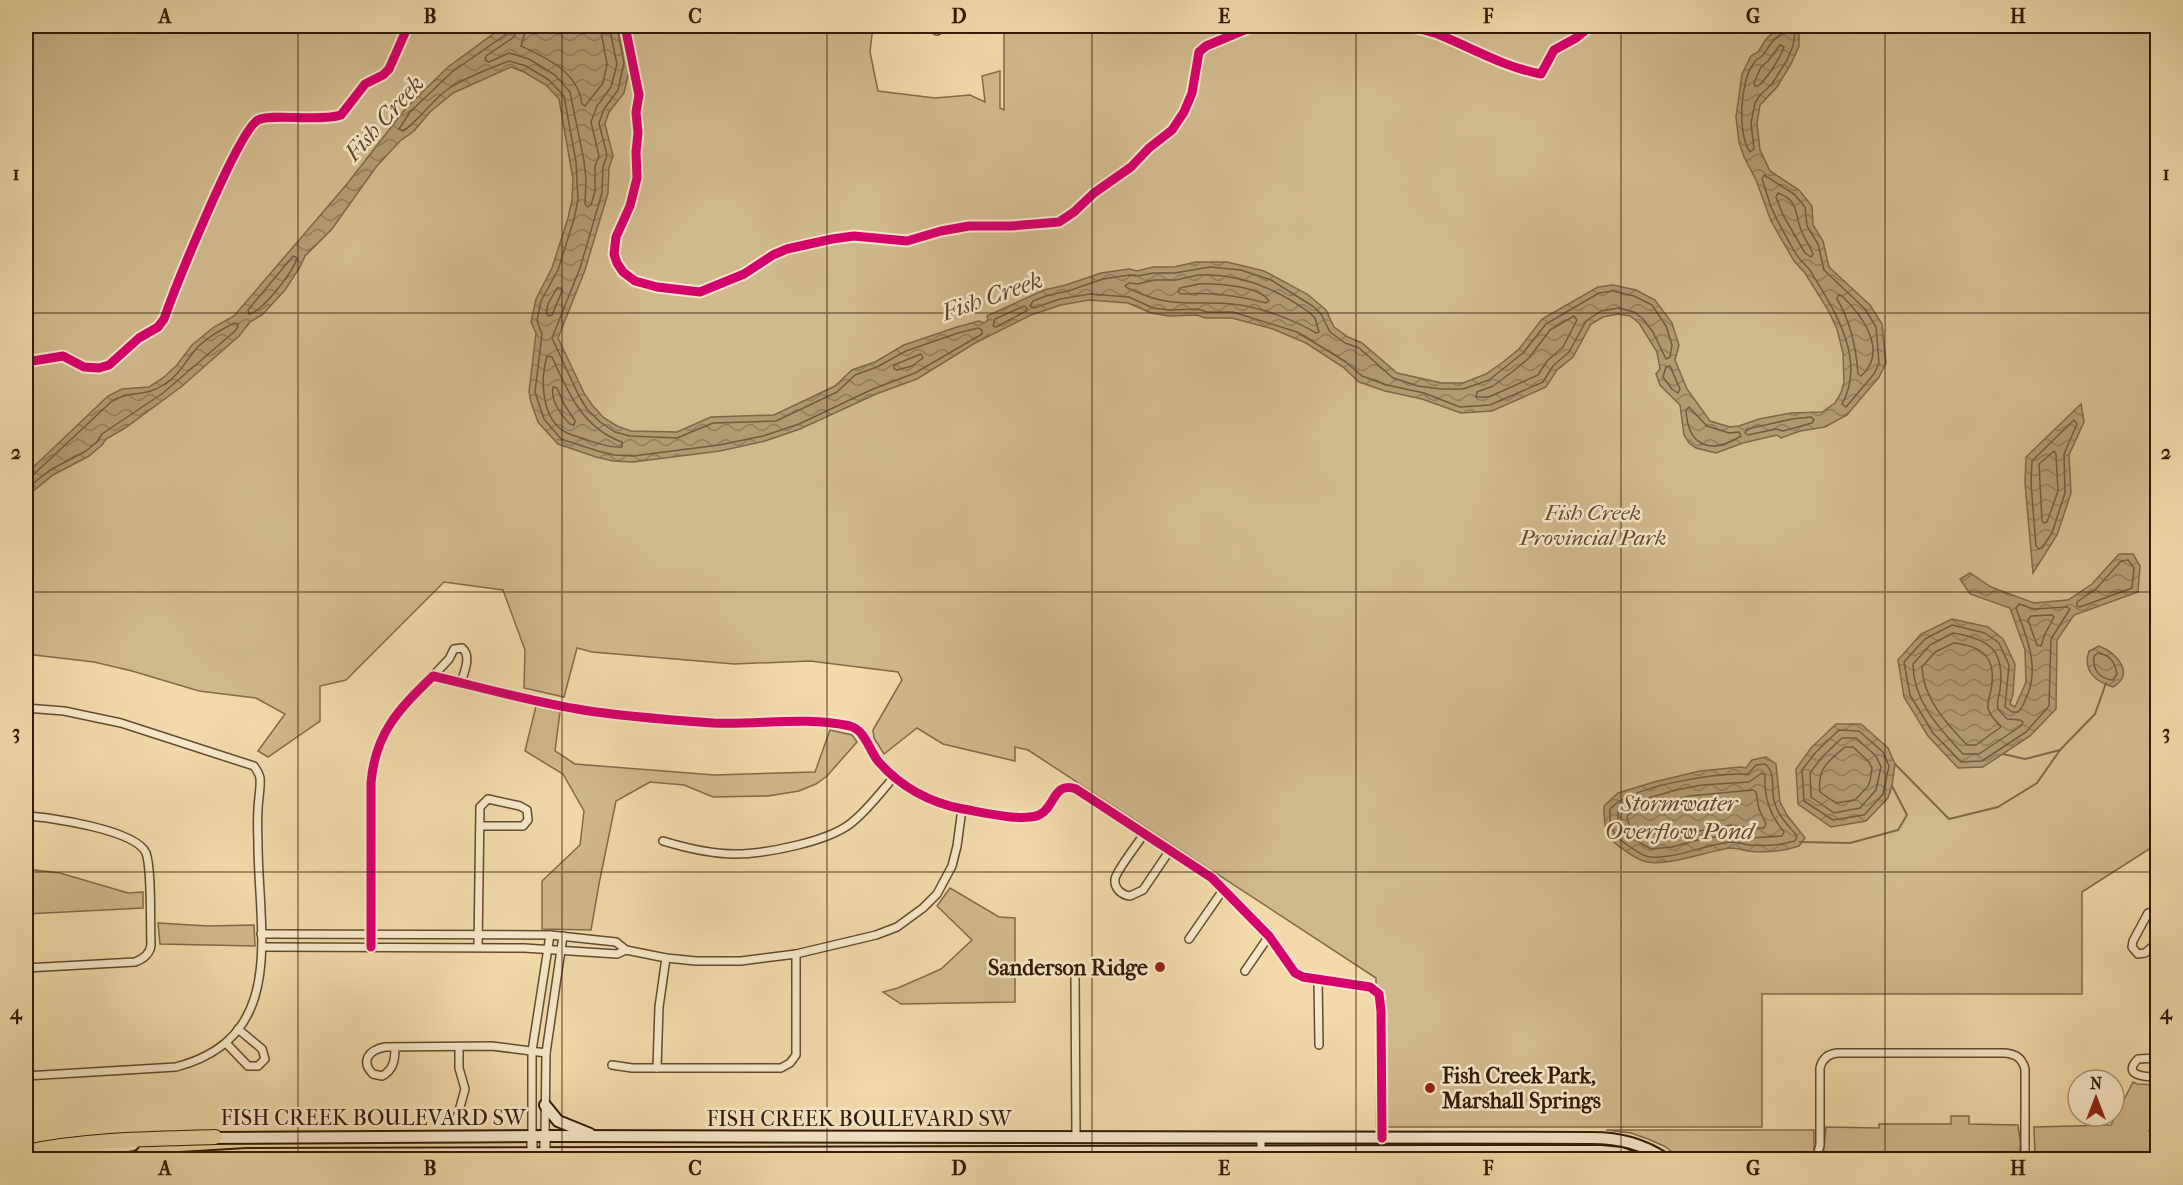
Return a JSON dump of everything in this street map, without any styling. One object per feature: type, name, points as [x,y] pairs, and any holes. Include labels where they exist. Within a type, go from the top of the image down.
[{"type":"highway","points":[[26,1152],[87,1142],[215,1137]]},
{"type":"main road","points":[[545,1105],[558,1120],[596,1136]]},
{"type":"main road","name":"FISH CREEK BOULEVARD SW","points":[[49,1160],[144,1144],[215,1137],[596,1136],[1605,1138],[1623,1140],[1641,1146],[1667,1160]]},
{"type":"main road","name":"FISH CREEK BOULEVARD SW","points":[[147,1160],[247,1154],[420,1153],[545,1157],[905,1152],[1261,1155],[1601,1151],[1621,1153],[1640,1160]]},
{"type":"main road","points":[[420,1153],[474,1160]]},
{"type":"street","points":[[929,26],[937,31],[946,26]]},
{"type":"street","points":[[371,947],[371,783],[374,759],[381,738],[393,719],[448,659],[454,649],[462,648],[467,656],[461,683]]},
{"type":"street","points":[[433,676],[562,706],[617,714],[714,723],[800,720],[850,726],[859,731],[877,760],[894,777],[930,800],[962,809],[1020,817],[1038,815],[1044,811],[1058,791],[1064,787],[1072,787],[1212,878],[1269,936],[1295,973],[1303,977],[1370,987],[1379,994],[1382,1138]]},
{"type":"street","points":[[26,708],[81,714],[121,723],[254,766],[260,777],[258,812],[262,947],[262,969],[255,1000],[238,1029],[226,1043],[206,1057],[176,1067],[26,1076]]},
{"type":"street","points":[[663,841],[692,849],[736,854],[816,841],[849,825],[894,777]]},
{"type":"street","points":[[478,947],[480,807],[488,799],[520,806],[527,810],[528,820],[523,826],[480,826]]},
{"type":"street","points":[[261,934],[550,935],[615,942],[626,950],[666,958],[723,962],[758,960],[796,954],[876,935],[903,924],[923,908],[937,894],[952,866],[962,809]]},
{"type":"street","points":[[26,816],[84,825],[133,840],[142,846],[148,860],[151,945],[144,957],[135,962],[26,968]]},
{"type":"street","points":[[1144,834],[1117,875],[1115,884],[1121,893],[1130,896],[1143,890],[1170,850]]},
{"type":"street","points":[[1189,939],[1223,890]]},
{"type":"street","points":[[2157,910],[2148,913],[2133,940],[2132,947],[2138,954],[2145,954],[2157,942]]},
{"type":"street","points":[[532,1157],[532,1051],[550,935]]},
{"type":"street","points":[[545,1157],[546,1053],[563,936]]},
{"type":"street","points":[[1245,970],[1269,936]]},
{"type":"street","points":[[262,947],[478,947],[617,954],[626,950]]},
{"type":"street","points":[[612,1065],[632,1068],[781,1068],[790,1064],[796,1051],[796,954]]},
{"type":"street","points":[[657,1068],[658,1007],[666,958]]},
{"type":"street","points":[[1075,972],[1076,1137]]},
{"type":"street","points":[[1318,979],[1319,1045]]},
{"type":"street","points":[[226,1043],[248,1066],[258,1066],[265,1059],[262,1049],[238,1029]]},
{"type":"street","points":[[395,1047],[390,1070],[382,1076],[373,1074],[366,1064],[369,1053],[378,1048],[395,1047],[492,1046],[546,1053]]},
{"type":"street","points":[[457,1118],[465,1089],[459,1068],[459,1047]]},
{"type":"street","points":[[1816,1160],[1820,1145],[1820,1068],[1825,1058],[1837,1053],[2014,1054],[2020,1058],[2025,1069],[2025,1160]]},
{"type":"street","points":[[2157,1058],[2138,1059],[2133,1066],[2138,1076],[2157,1077]]},
{"type":"street","points":[[905,1138],[905,1152]]},
{"type":"street","points":[[1261,1138],[1261,1155]]},
{"type":"green space","name":"Fish Creek Provincial Park","points":[[26,26],[873,26],[870,52],[878,91],[935,98],[970,95],[985,102],[982,76],[1000,71],[1000,108],[1004,110],[1004,26],[2157,26],[2157,844],[2082,892],[2082,994],[1762,994],[1762,1127],[1376,1127],[1376,978],[1028,750],[1015,747],[1015,761],[943,744],[917,728],[884,754],[874,738],[873,730],[902,680],[898,672],[810,661],[734,664],[592,652],[577,648],[564,697],[524,688],[525,650],[503,590],[444,582],[346,680],[320,686],[320,721],[268,757],[258,751],[285,714],[256,698],[199,691],[94,662],[26,654]]},
{"type":"green space","points":[[536,706],[560,712],[555,751],[575,764],[714,775],[815,772],[830,730],[852,735],[857,742],[827,776],[816,784],[799,791],[768,796],[713,797],[684,785],[650,782],[616,801],[591,930],[542,929],[542,881],[580,845],[584,811],[563,774],[525,751]]},
{"type":"green space","points":[[26,869],[60,873],[128,893],[143,892],[143,908],[26,914]]},
{"type":"green space","points":[[950,888],[999,917],[1015,918],[1015,1002],[901,1004],[883,992],[898,988],[941,969],[972,940],[937,906]]},
{"type":"green space","points":[[158,923],[208,926],[254,925],[255,946],[160,944]]},
{"type":"green space","points":[[2133,1082],[2157,1085],[2157,1114],[2149,1131],[2157,1132],[2157,1159],[2035,1155],[2034,1127],[2126,1128],[2126,1096]]},
{"type":"green space","points":[[1951,1116],[1969,1116],[1969,1124],[2018,1125],[2020,1144],[2018,1156],[1823,1157],[1826,1127],[1879,1128],[1879,1124],[1951,1124]]},
{"type":"green space","points":[[1606,1130],[1814,1130],[1814,1150],[1811,1159],[1682,1159],[1664,1146],[1648,1139],[1631,1133]]},
{"type":"water","points":[[509,26],[622,26],[631,63],[624,93],[609,112],[605,124],[613,156],[609,168],[608,193],[585,270],[558,338],[592,405],[604,418],[631,431],[677,432],[711,417],[774,415],[835,386],[852,370],[875,362],[904,345],[957,327],[979,321],[984,323],[988,320],[987,316],[1044,290],[1101,273],[1174,267],[1196,262],[1227,262],[1264,271],[1307,294],[1326,310],[1334,327],[1362,343],[1397,373],[1442,383],[1463,383],[1486,374],[1519,349],[1542,319],[1598,287],[1613,285],[1636,290],[1655,300],[1672,323],[1679,345],[1675,360],[1687,389],[1710,421],[1730,427],[1791,413],[1822,412],[1835,403],[1844,382],[1843,353],[1837,329],[1828,310],[1805,273],[1794,261],[1771,221],[1756,180],[1744,157],[1739,142],[1736,117],[1742,74],[1751,56],[1758,52],[1767,38],[1782,26],[1802,26],[1799,46],[1777,87],[1760,105],[1757,123],[1760,150],[1770,171],[1799,190],[1812,206],[1813,225],[1823,241],[1829,267],[1870,305],[1882,324],[1886,363],[1879,377],[1847,415],[1825,427],[1800,431],[1781,438],[1777,435],[1743,443],[1716,453],[1696,448],[1689,443],[1684,435],[1680,405],[1660,385],[1656,374],[1660,369],[1657,352],[1639,323],[1630,316],[1618,314],[1603,317],[1591,324],[1573,357],[1557,370],[1546,387],[1492,411],[1461,413],[1422,399],[1385,391],[1359,382],[1343,367],[1306,343],[1273,329],[1232,318],[1205,318],[1197,315],[1169,316],[1151,313],[1128,303],[1089,300],[1061,305],[1031,315],[975,343],[917,379],[876,394],[800,429],[765,441],[720,451],[633,462],[613,461],[558,444],[538,422],[531,402],[529,392],[536,333],[531,322],[536,299],[552,268],[568,218],[573,179],[559,99],[546,85],[511,67],[453,93],[430,112],[414,131],[400,141],[376,167],[332,229],[305,256],[285,290],[262,315],[250,322],[239,336],[181,387],[106,439],[89,456],[53,475],[26,497],[26,474],[108,396],[122,389],[149,387],[177,365],[192,345],[214,327],[234,316],[347,184],[406,108],[448,67],[496,32]]},
{"type":"water","points":[[2081,404],[2084,422],[2069,455],[2071,493],[2057,535],[2033,573],[2025,483],[2026,457]]},
{"type":"water","points":[[2119,554],[2133,554],[2140,566],[2138,592],[2074,615],[2057,640],[2056,709],[2030,736],[1983,767],[1958,768],[1928,736],[1904,697],[1898,660],[1921,634],[1952,619],[1988,627],[2003,639],[2015,664],[2010,704],[2015,707],[2026,682],[2025,650],[2010,608],[1970,594],[1960,579],[1970,573],[1991,587],[2034,603],[2068,600],[2092,584]]},
{"type":"water","points":[[2099,646],[2112,653],[2121,664],[2123,676],[2120,682],[2113,687],[2096,679],[2089,670],[2087,658],[2089,651]]},
{"type":"water","points":[[1836,724],[1861,724],[1888,748],[1895,764],[1888,798],[1866,821],[1831,827],[1798,804],[1796,769],[1811,748]]},
{"type":"water","name":"Stormwater Overflow Pond","points":[[1766,757],[1776,764],[1780,802],[1805,838],[1799,846],[1768,852],[1730,848],[1656,863],[1634,857],[1614,842],[1607,833],[1604,806],[1618,793],[1700,771],[1746,768],[1752,760]]},
{"type":"waterway","points":[[2003,754],[2025,759],[2060,750],[2095,714],[2106,683]]},
{"type":"waterway","points":[[1895,764],[1949,819],[1998,807],[2037,783],[2060,750]]},
{"type":"waterway","points":[[1800,842],[1850,843],[1898,830],[1907,815],[1892,786]]},
{"type":"cycle path","points":[[26,362],[63,356],[84,367],[99,368],[109,365],[139,338],[158,327],[164,319],[222,180],[249,130],[258,120],[264,118],[321,118],[341,115],[365,84],[383,75],[389,69],[408,26]]},
{"type":"cycle path","points":[[625,26],[639,95],[636,112],[637,178],[630,206],[616,237],[614,254],[623,272],[635,281],[657,287],[700,292],[744,274],[773,255],[787,249],[832,239],[854,236],[907,241],[969,226],[1011,226],[1059,222],[1131,167],[1149,148],[1172,130],[1184,112],[1192,93],[1199,52],[1206,46],[1254,26]]},
{"type":"cycle path","points":[[1409,26],[1440,35],[1514,67],[1541,74],[1554,50],[1576,38],[1591,26]]},
{"type":"cycle path","points":[[371,947],[371,783],[373,765],[383,736],[399,711],[433,676],[508,695],[616,715],[714,723],[799,721],[850,726],[859,732],[886,770],[905,786],[927,798],[951,806],[1001,816],[1032,817],[1044,812],[1058,792],[1068,788],[1076,789],[1212,878],[1269,936],[1295,973],[1303,977],[1370,987],[1379,994],[1381,1011],[1382,1138]]},
{"type":"place","name":"Sanderson Ridge","points":[[1160,967]]},
{"type":"place","name":"Fish Creek Park, Marshall Springs","points":[[1430,1088]]},
{"type":"water label","name":"Fish Creek","points":[[384,118]]},
{"type":"water label","name":"Fish Creek","points":[[992,296]]}]
